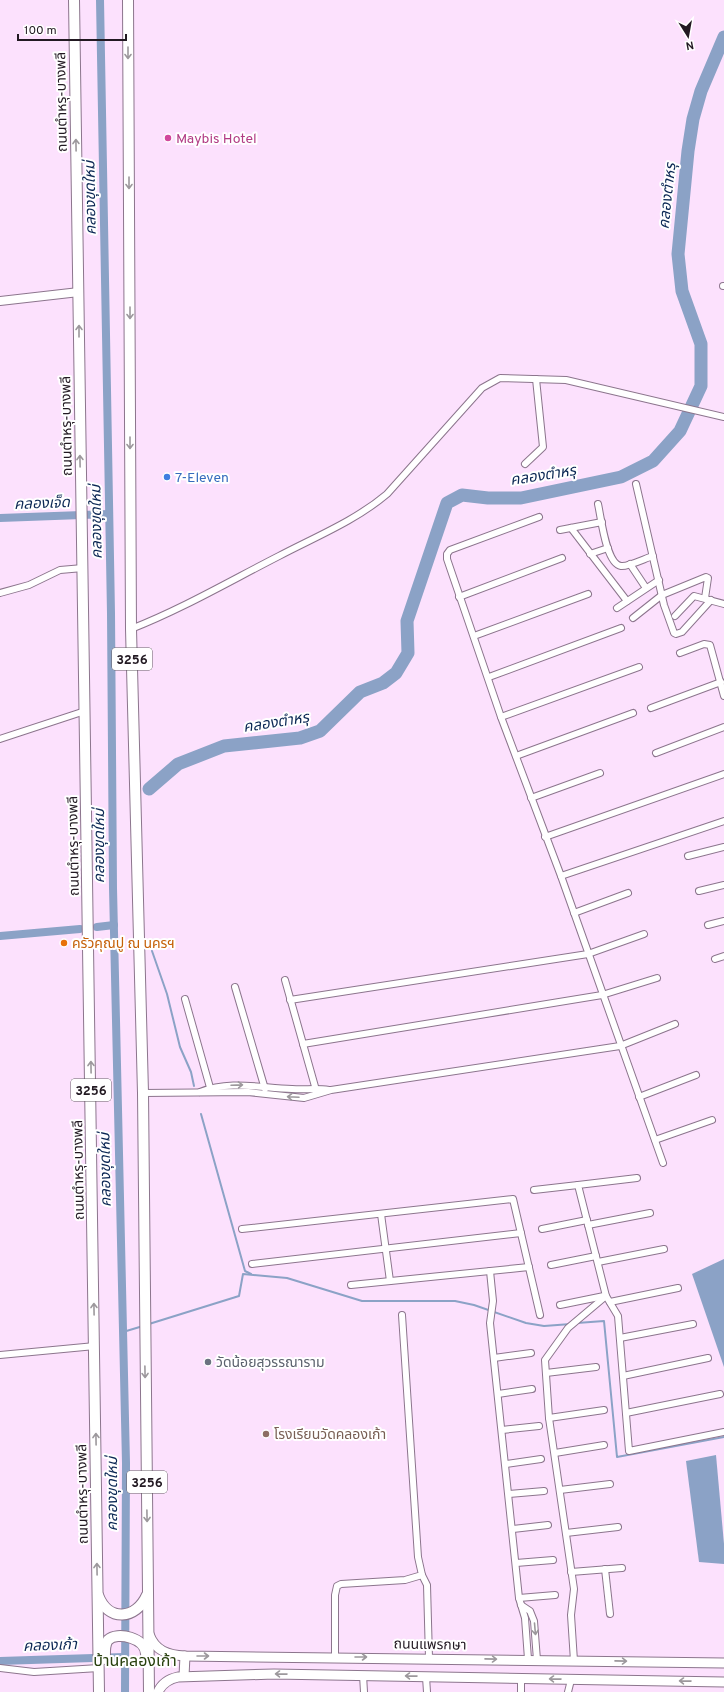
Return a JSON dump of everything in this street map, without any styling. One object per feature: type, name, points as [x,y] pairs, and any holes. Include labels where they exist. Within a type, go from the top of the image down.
[{"type":"main road","name":"ถนนตำหรุ-บางพลี","points":[[74,0],[98,1595],[102,1650],[99,1692]]},
{"type":"main road","name":"3256","points":[[128,0],[131,629],[143,1093],[148,1594],[147,1692]]},
{"type":"main road","points":[[98,1595],[101,1603],[112,1612],[126,1614],[139,1609],[148,1594]]},
{"type":"main road","name":"ถนนแพรกษา","points":[[148,1631],[154,1645],[160,1651],[185,1656],[533,1659],[724,1663]]},
{"type":"main road","points":[[102,1650],[107,1642],[112,1638],[127,1637],[139,1641],[144,1645],[146,1650],[147,1692]]},
{"type":"main road","points":[[184,1676],[185,1656]]},
{"type":"main road","points":[[101,1666],[105,1692]]},
{"type":"main road","points":[[158,1692],[160,1686],[167,1681],[184,1676],[274,1674],[724,1682]]},
{"type":"street","points":[[0,301],[79,292]]},
{"type":"street","points":[[131,629],[153,621],[193,601],[348,520],[376,503],[387,494],[482,388],[500,378],[566,380],[701,410],[724,417]]},
{"type":"street","points":[[525,464],[543,447],[536,379]]},
{"type":"street","points":[[633,618],[662,594],[706,577],[708,578],[708,599],[682,632],[676,634],[674,633],[664,605],[662,594],[659,580],[636,484]]},
{"type":"street","points":[[598,504],[608,548],[611,557],[616,564],[622,566],[653,556]]},
{"type":"street","points":[[538,517],[450,550],[447,554],[447,559],[459,597],[489,677],[545,837],[561,876],[620,1046],[663,1163]]},
{"type":"street","points":[[560,530],[602,522]]},
{"type":"street","points":[[571,528],[627,601]]},
{"type":"street","points":[[590,554],[608,548]]},
{"type":"street","points":[[459,597],[562,558]]},
{"type":"street","points":[[630,564],[646,588]]},
{"type":"street","points":[[0,593],[29,585],[60,570],[83,568]]},
{"type":"street","points":[[617,608],[659,580]]},
{"type":"street","points":[[474,636],[588,594]]},
{"type":"street","points":[[675,616],[694,596],[724,604]]},
{"type":"street","points":[[489,677],[621,628]]},
{"type":"street","points":[[680,653],[704,644],[710,645],[724,696]]},
{"type":"street","points":[[502,717],[640,667]]},
{"type":"street","points":[[651,708],[721,682]]},
{"type":"street","points":[[0,739],[85,711]]},
{"type":"street","points":[[516,756],[633,713]]},
{"type":"street","points":[[656,753],[724,727]]},
{"type":"street","points":[[531,798],[600,773]]},
{"type":"street","points":[[545,837],[724,774]]},
{"type":"street","points":[[561,876],[724,822]]},
{"type":"street","points":[[688,856],[724,847]]},
{"type":"street","points":[[699,891],[724,885]]},
{"type":"street","points":[[574,913],[628,893]]},
{"type":"street","points":[[708,925],[724,921]]},
{"type":"street","points":[[290,1000],[588,954],[644,934]]},
{"type":"street","points":[[715,958],[724,956]]},
{"type":"street","points":[[303,1044],[602,995],[657,978]]},
{"type":"street","points":[[285,980],[317,1095]]},
{"type":"street","points":[[235,987],[267,1094]]},
{"type":"street","points":[[185,999],[211,1091]]},
{"type":"street","points":[[211,1091],[248,1092],[292,1098],[317,1095],[331,1090],[620,1046],[675,1024]]},
{"type":"street","points":[[639,1097],[696,1075]]},
{"type":"street","points":[[143,1093],[199,1092],[243,1085],[290,1089],[315,1088],[331,1090]]},
{"type":"street","points":[[655,1140],[712,1120]]},
{"type":"street","points":[[534,1190],[637,1178]]},
{"type":"street","points":[[578,1185],[608,1299],[618,1316],[629,1451],[724,1432]]},
{"type":"street","points":[[242,1229],[513,1199],[540,1315]]},
{"type":"street","points":[[542,1230],[650,1213]]},
{"type":"street","points":[[381,1214],[390,1282]]},
{"type":"street","points":[[252,1264],[521,1233]]},
{"type":"street","points":[[551,1265],[664,1249]]},
{"type":"street","points":[[350,1285],[529,1267]]},
{"type":"street","points":[[490,1271],[493,1300],[490,1323],[513,1529],[519,1598],[525,1618],[533,1659]]},
{"type":"street","points":[[560,1305],[678,1288]]},
{"type":"street","points":[[574,1660],[571,1615],[574,1589],[549,1418],[545,1360],[568,1328],[583,1314],[608,1299]]},
{"type":"street","points":[[402,1315],[418,1557],[422,1575],[427,1585],[430,1658]]},
{"type":"street","points":[[620,1338],[693,1324]]},
{"type":"street","points":[[0,1355],[95,1346]]},
{"type":"street","points":[[494,1358],[531,1353]]},
{"type":"street","points":[[623,1376],[708,1358]]},
{"type":"street","points":[[546,1372],[596,1367]]},
{"type":"street","points":[[498,1394],[532,1389]]},
{"type":"street","points":[[626,1413],[720,1394]]},
{"type":"street","points":[[549,1418],[604,1410]]},
{"type":"street","points":[[502,1430],[539,1426]]},
{"type":"street","points":[[555,1453],[604,1445]]},
{"type":"street","points":[[506,1464],[541,1459]]},
{"type":"street","points":[[560,1490],[610,1484]]},
{"type":"street","points":[[509,1494],[544,1491]]},
{"type":"street","points":[[513,1529],[548,1525]]},
{"type":"street","points":[[566,1533],[618,1528]]},
{"type":"street","points":[[516,1562],[553,1560]]},
{"type":"street","points":[[571,1572],[622,1568]]},
{"type":"street","points":[[605,1569],[610,1614]]},
{"type":"street","points":[[335,1657],[335,1595],[337,1586],[341,1584],[405,1580],[422,1575]]},
{"type":"street","points":[[519,1598],[555,1595]]},
{"type":"street","points":[[521,1605],[530,1611],[534,1621],[533,1659]]},
{"type":"street","points":[[0,1668],[34,1672],[101,1666]]},
{"type":"street","points":[[363,1675],[364,1692]]},
{"type":"street","points":[[426,1677],[427,1692]]},
{"type":"street","points":[[521,1679],[522,1692]]},
{"type":"street","points":[[568,1692],[571,1680]]},
{"type":"water","points":[[724,1259],[724,1367],[692,1274]]},
{"type":"water","points":[[716,1455],[724,1544],[724,1564],[699,1562],[686,1461]]},
{"type":"waterway","name":"คลองขุดใหม่","points":[[100,0],[111,613],[113,888],[126,1463],[125,1692]]},
{"type":"waterway","name":"คลองตำหรุ","points":[[149,789],[178,764],[224,746],[300,738],[320,731],[360,692],[383,683],[396,673],[408,653],[407,621],[447,503],[462,495],[488,498],[521,498],[621,477],[653,461],[680,431],[701,386],[701,344],[682,291],[678,254],[688,151],[693,119],[701,91],[724,37]]},
{"type":"waterway","name":"คลองเจ็ด","points":[[0,518],[109,514]]},
{"type":"waterway","points":[[97,927],[114,925]]},
{"type":"waterway","points":[[0,936],[80,929]]},
{"type":"waterway","points":[[152,951],[167,994],[180,1047],[191,1072],[194,1086]]},
{"type":"waterway","points":[[201,1114],[245,1271],[251,1274]]},
{"type":"waterway","points":[[149,1324],[239,1296],[243,1274],[287,1278],[362,1301],[455,1301],[474,1305],[526,1323],[544,1326],[571,1324]]},
{"type":"waterway","points":[[577,1323],[604,1321],[617,1457],[724,1437]]},
{"type":"waterway","points":[[123,1332],[143,1326]]},
{"type":"waterway","name":"คลองเก้า","points":[[0,1661],[124,1657]]},
{"type":"place","name":"Maybis Hotel","points":[[168,138]]},
{"type":"place","name":"7-Eleven","points":[[167,477]]},
{"type":"place","name":"ครัวคุณปู ณ นครฯ","points":[[64,943]]},
{"type":"place","name":"วัดน้อยสุวรรณาราม","points":[[208,1362]]},
{"type":"place","name":"โรงเรียนวัดคลองเก้า","points":[[266,1434]]},
{"type":"district","name":"บ้านคลองเก้า","points":[[135,1660]]}]
